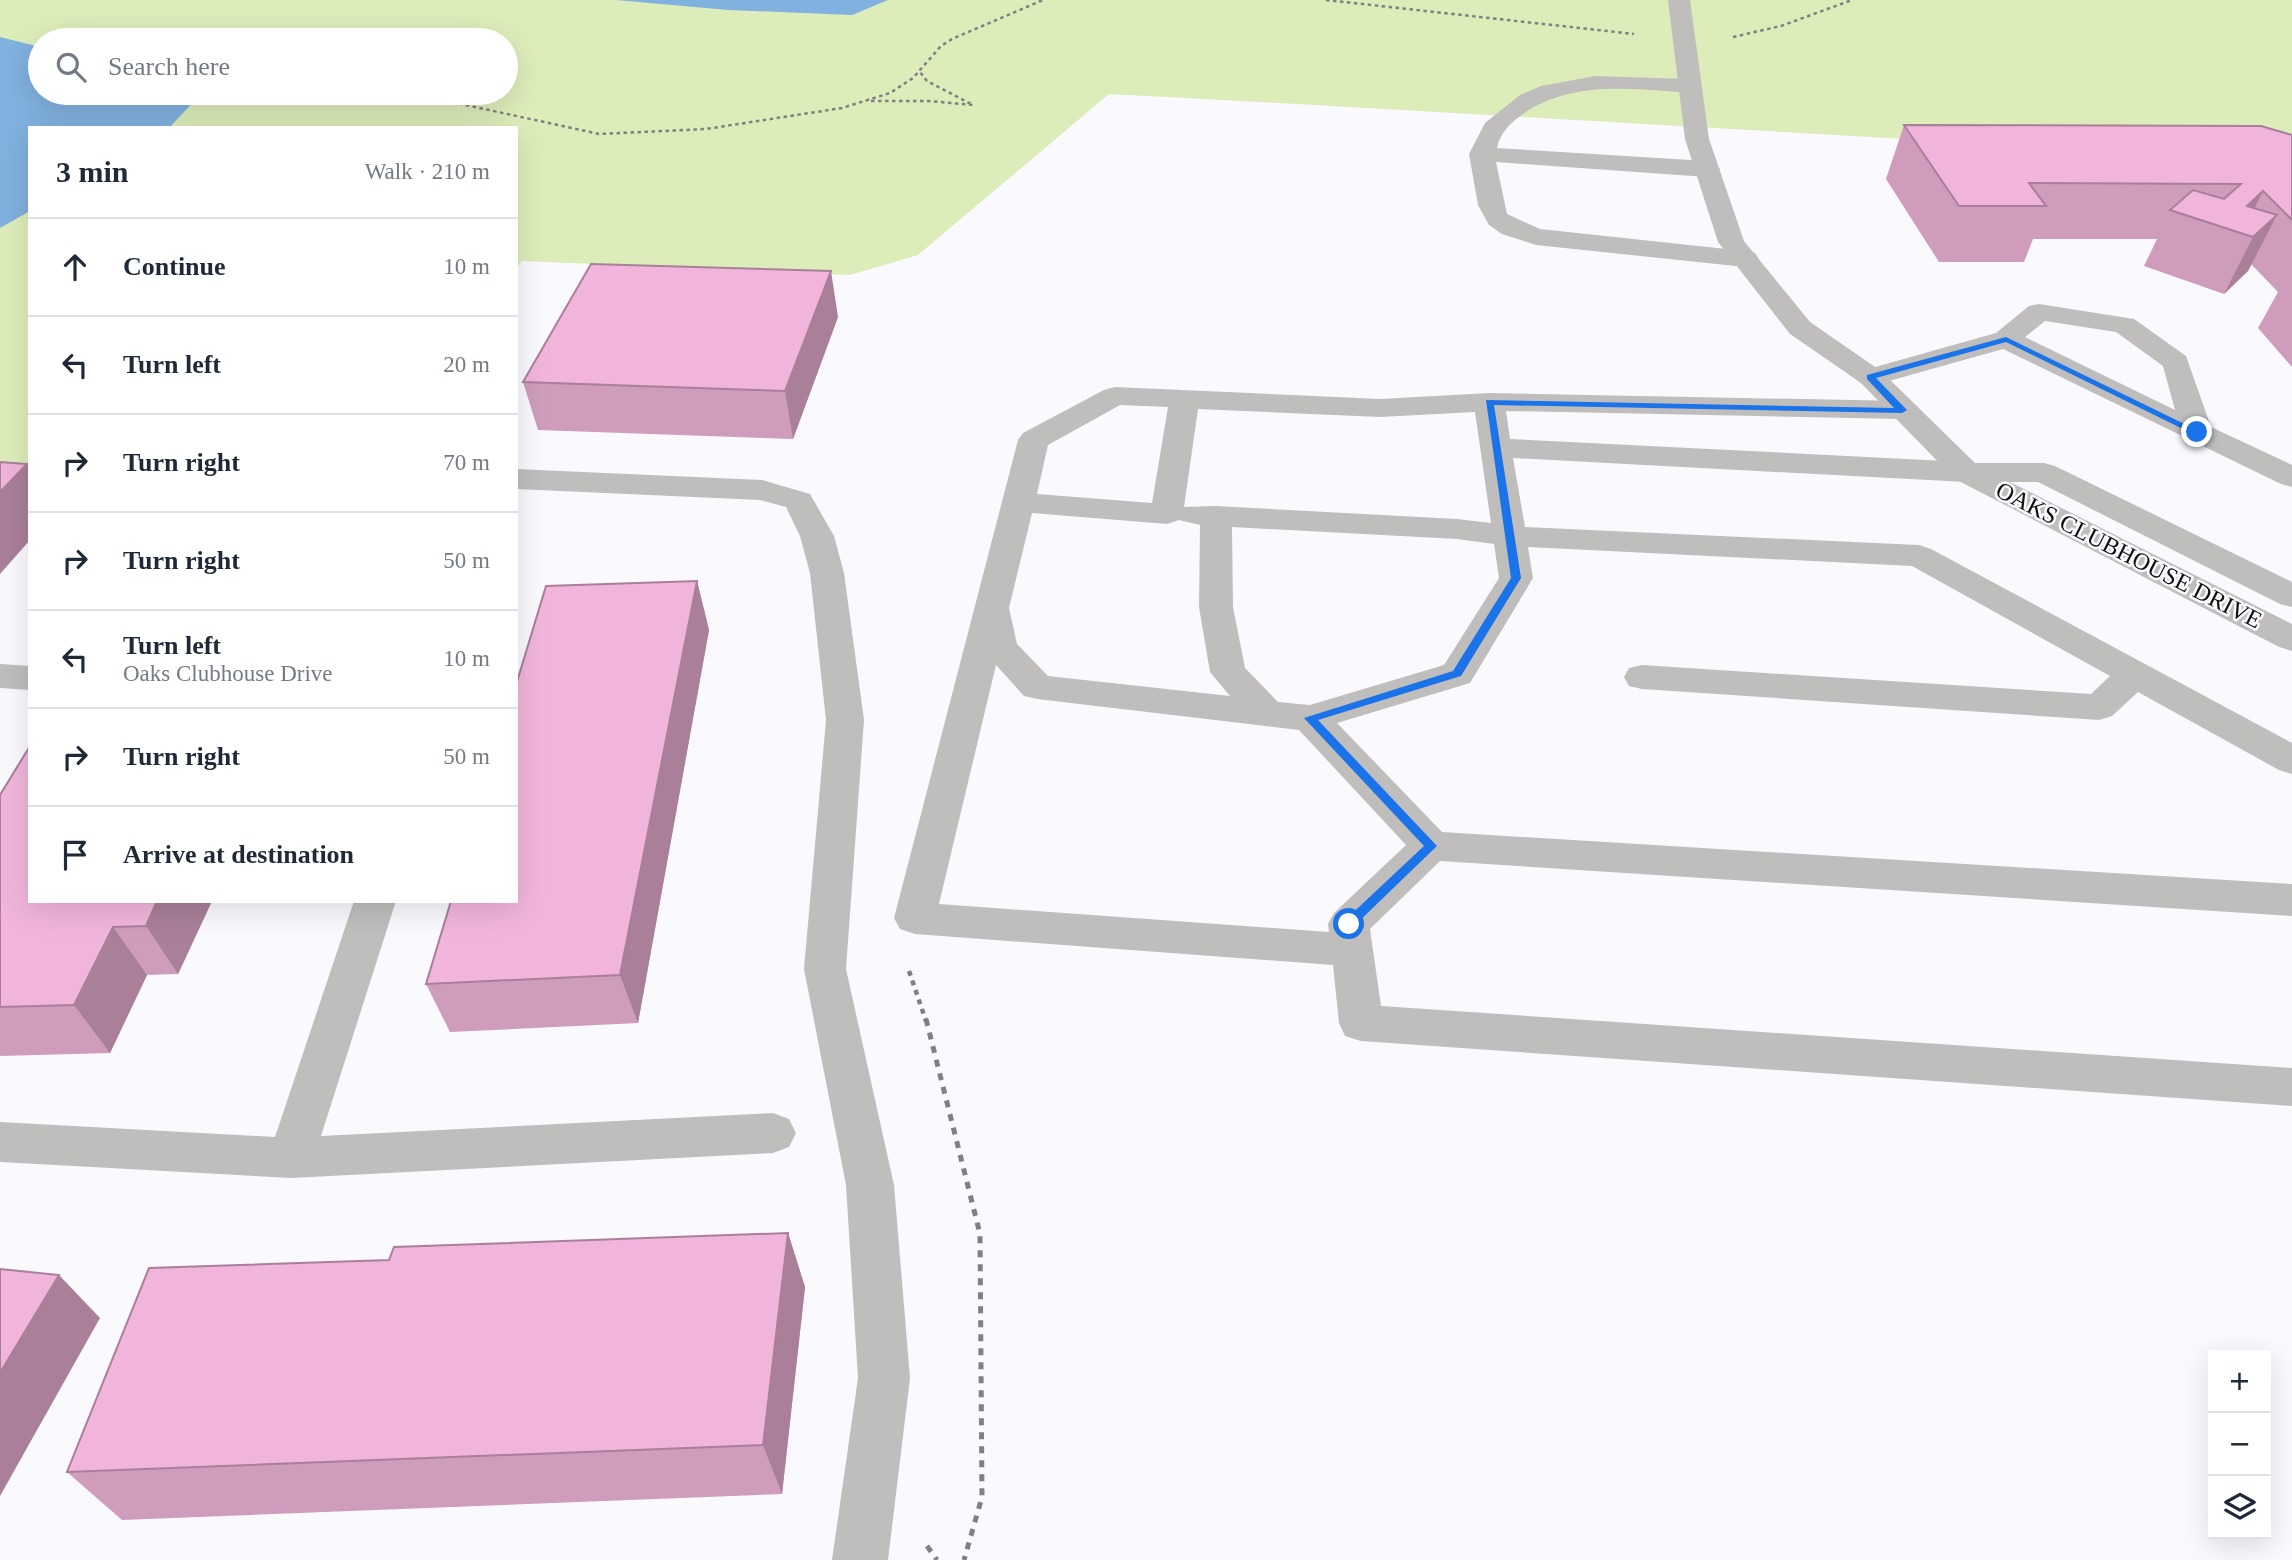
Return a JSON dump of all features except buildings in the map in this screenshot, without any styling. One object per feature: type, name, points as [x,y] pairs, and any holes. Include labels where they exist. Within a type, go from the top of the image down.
[{"type":"street","name":"OAKS CLUBHOUSE DRIVE","points":[[1679,0],[1697,138],[1731,242],[1800,328],[1871,377],[1966,472],[2292,639]]},
{"type":"street","points":[[1690,86],[1630,82],[1553,88],[1524,100],[1502,118],[1489,135],[1481,154],[1492,213],[1504,226],[1536,237],[1745,260]]},
{"type":"street","points":[[1481,154],[1707,169]]},
{"type":"street","points":[[1871,377],[2006,339],[2039,312],[2124,325],[2176,362],[2197,432]]},
{"type":"street","points":[[2006,339],[2292,477]]},
{"type":"street","points":[[1352,950],[915,918],[1034,440],[1115,396],[1380,408],[1489,402],[1902,410]]},
{"type":"street","points":[[1167,514],[1184,399]]},
{"type":"street","points":[[992,608],[1000,648],[1037,687],[1310,718],[1457,674],[1516,578],[1489,402]]},
{"type":"street","points":[[1496,448],[1966,472]]},
{"type":"street","points":[[2251,456],[2292,455]]},
{"type":"street","name":"OAKS CLUBHOUSE DRIVE","points":[[1966,472],[2045,473],[2292,596]]},
{"type":"street","points":[[518,479],[762,490],[799,501],[817,536],[827,573],[845,720],[825,969],[870,1185],[884,1378],[860,1560]]},
{"type":"street","points":[[1019,502],[1167,514],[1457,529],[1509,536],[1919,556],[2292,760]]},
{"type":"street","points":[[1216,516],[1216,607],[1228,672],[1267,713]]},
{"type":"street","points":[[1642,677],[2099,707],[2136,674]]},
{"type":"street","points":[[0,677],[28,678]]},
{"type":"street","points":[[1310,718],[1431,846],[2292,901]]},
{"type":"street","points":[[1431,846],[1349,924],[1361,1023],[2292,1087]]},
{"type":"street","points":[[291,1158],[374,903]]},
{"type":"street","points":[[0,1142],[291,1158],[773,1133]]},
{"type":"path","points":[[464,105],[575,130],[609,134],[717,128],[811,114],[890,93],[919,72],[941,46],[952,39],[1043,0]]},
{"type":"path","points":[[1326,0],[1684,39],[1717,39],[1748,34],[1781,26],[1852,0]]},
{"type":"path","points":[[866,101],[929,101],[973,105],[927,81],[919,72]]},
{"type":"path","points":[[915,918],[902,951],[930,1032],[980,1234],[982,1497],[964,1560]]},
{"type":"green space","points":[[0,0],[2292,0],[2292,147],[2271,157],[1109,94],[918,255],[850,275],[522,261],[518,266],[518,126],[28,126],[28,471],[0,469]]},
{"type":"water","points":[[616,0],[888,0],[852,15],[728,10]]},
{"type":"water","points":[[0,37],[28,44],[28,105],[191,105],[171,126],[28,126],[28,212],[0,228]]},
{"type":"route","points":[[1349,924],[1431,846],[1310,718],[1457,674],[1516,578],[1489,402],[1902,410],[1871,377],[2006,339],[2197,432]]}]
